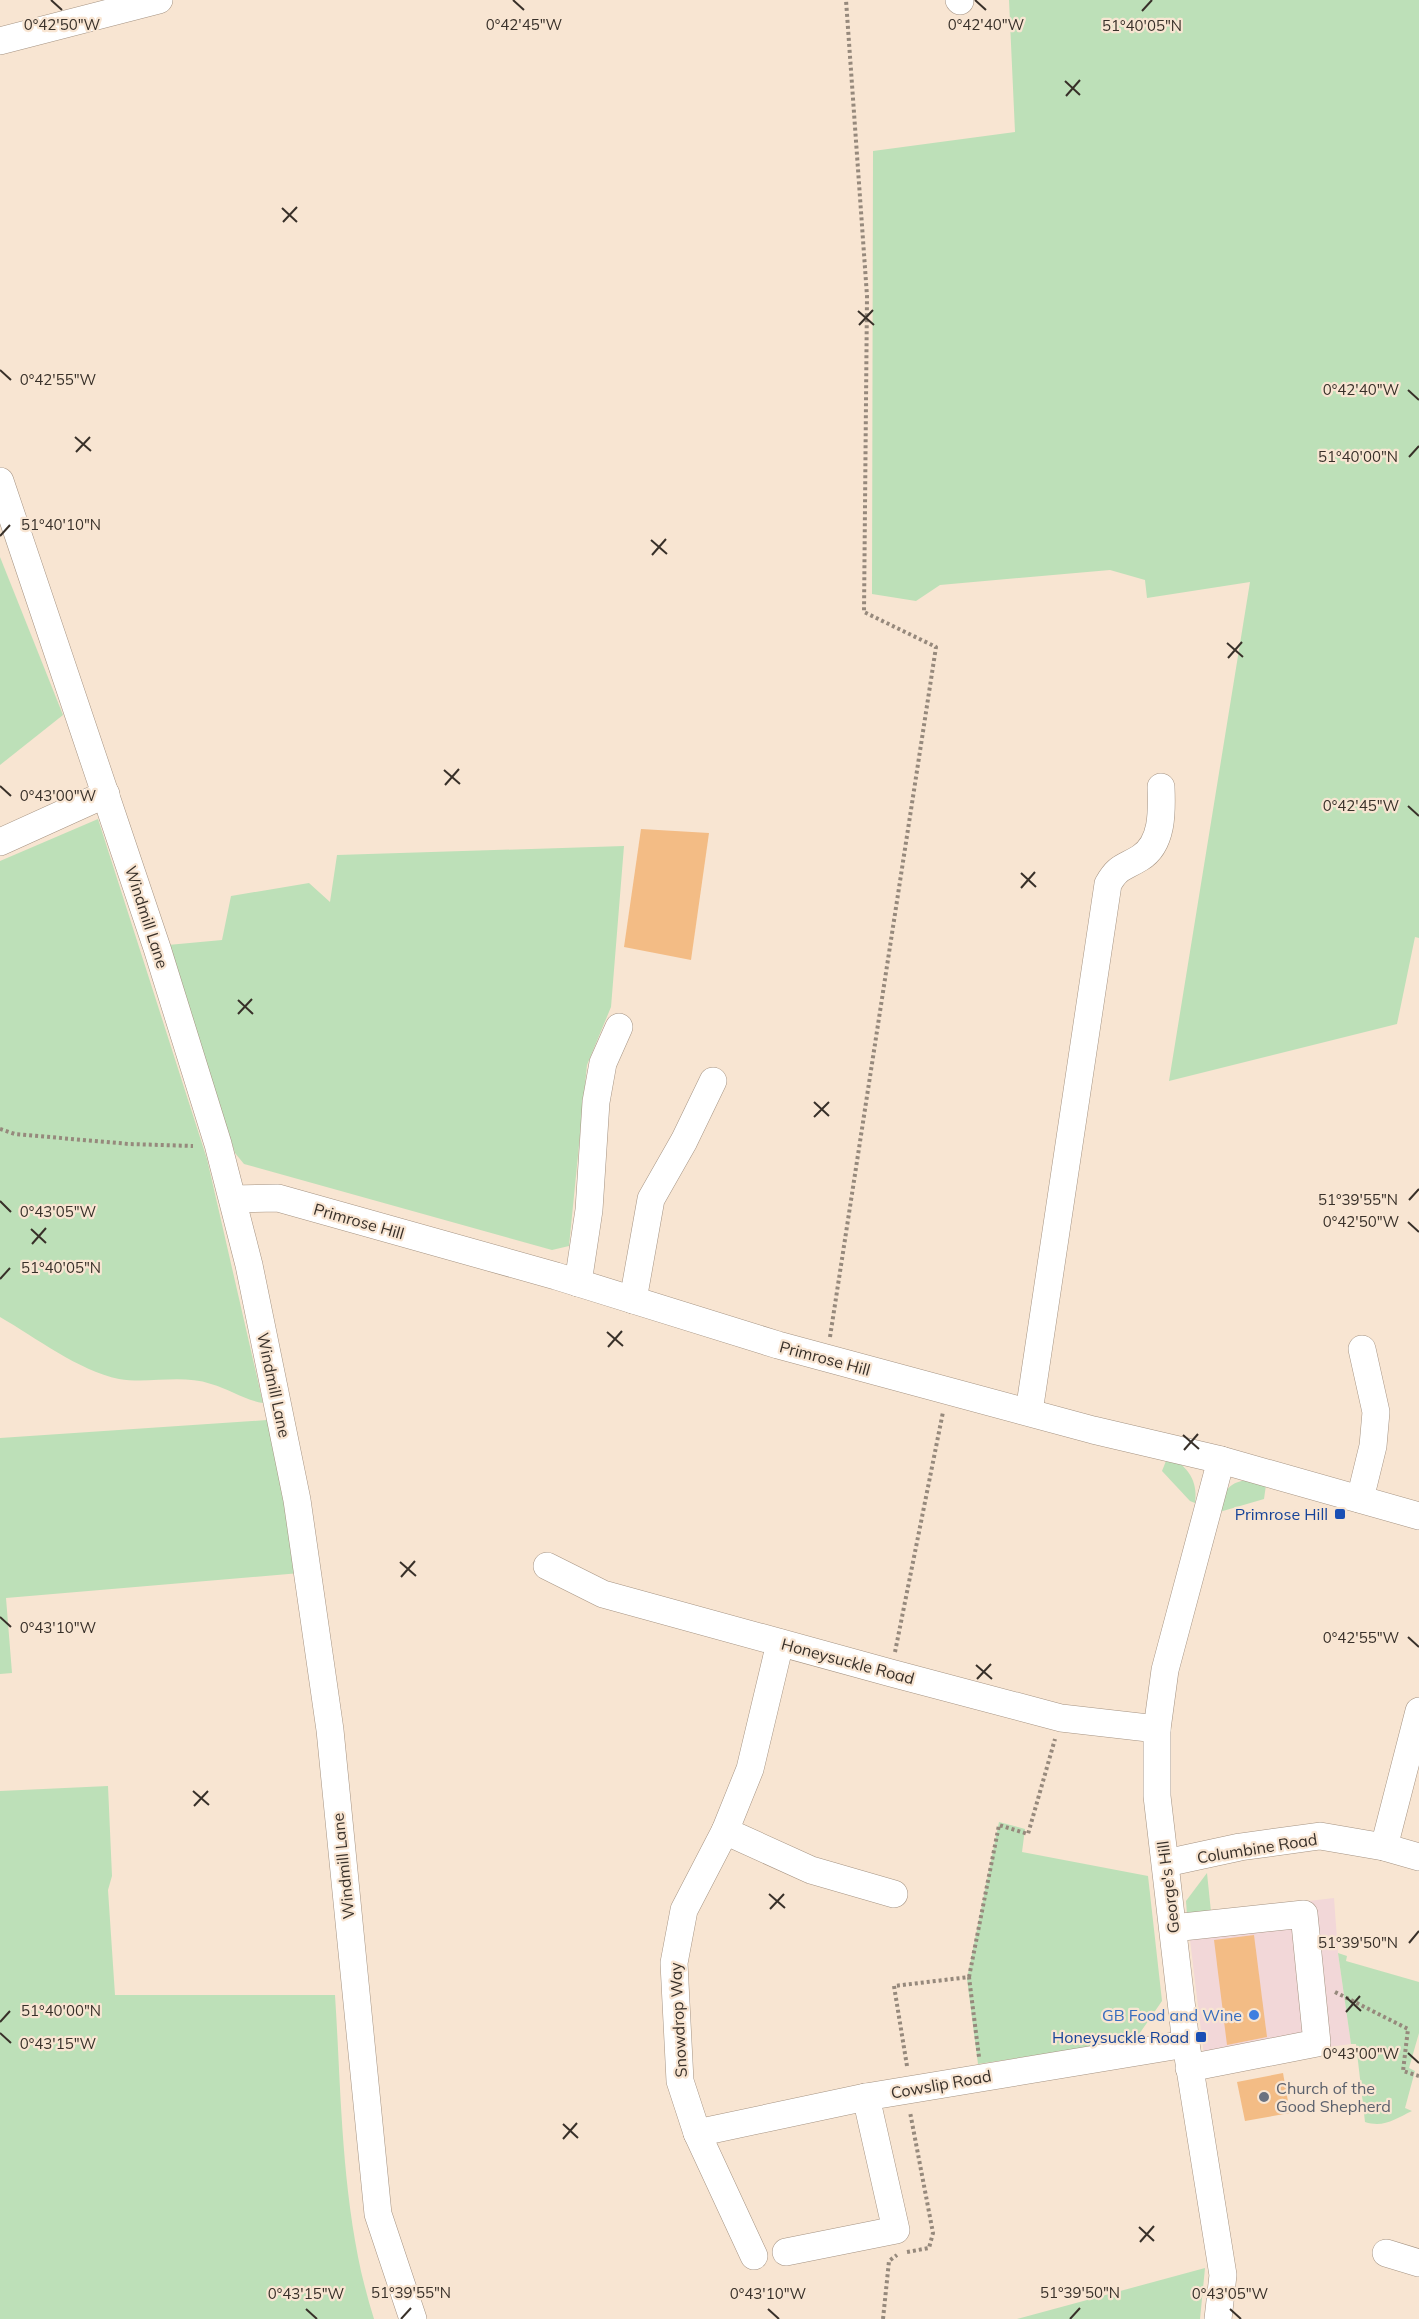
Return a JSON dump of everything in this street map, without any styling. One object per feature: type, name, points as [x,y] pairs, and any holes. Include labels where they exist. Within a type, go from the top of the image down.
[{"type":"street","points":[[0,41],[102,7],[159,0]]},
{"type":"street","name":"Windmill Lane","points":[[0,481],[157,948],[219,1146],[252,1276],[301,1523],[330,1730],[378,2214],[412,2319]]},
{"type":"street","points":[[1029,1412],[1108,884],[1116,870],[1149,852],[1161,824],[1161,787]]},
{"type":"street","points":[[0,842],[106,794]]},
{"type":"street","points":[[578,1283],[589,1210],[596,1102],[603,1063],[619,1027]]},
{"type":"street","points":[[633,1300],[651,1199],[684,1141],[712,1081]]},
{"type":"street","name":"Primrose Hill","points":[[233,1199],[278,1198],[578,1283],[826,1358],[1221,1460],[1419,1516]]},
{"type":"street","points":[[1360,1499],[1373,1446],[1376,1412],[1362,1349]]},
{"type":"street","name":"George's Hill","points":[[1218,2319],[1223,2275],[1188,2056],[1157,1796],[1157,1729],[1166,1670],[1221,1460]]},
{"type":"street","name":"Honeysuckle Road","points":[[547,1566],[603,1594],[891,1673],[1061,1718],[1157,1729]]},
{"type":"street","name":"Snowdrop Way","points":[[754,2256],[697,2133],[680,2081],[674,1963],[684,1910],[725,1832],[750,1769],[780,1643]]},
{"type":"street","points":[[1384,1847],[1419,1711]]},
{"type":"street","points":[[725,1832],[811,1870],[894,1894]]},
{"type":"street","name":"Columbine Road","points":[[1166,1863],[1240,1848],[1320,1836],[1384,1847],[1419,1857]]},
{"type":"street","points":[[1173,1928],[1304,1914],[1310,1979]]},
{"type":"street","name":"Cowslip Road","points":[[697,2133],[866,2097],[982,2077],[1317,2043],[1310,1979]]},
{"type":"street","points":[[786,2252],[896,2230],[866,2097]]},
{"type":"street","points":[[1386,2253],[1419,2263]]},
{"type":"path","points":[[826,1358],[936,647],[864,612],[867,296],[846,0]]},
{"type":"path","points":[[0,1129],[15,1134],[129,1144],[219,1146]]},
{"type":"path","points":[[891,1673],[948,1391]]},
{"type":"path","points":[[982,2077],[969,1977],[999,1825],[1028,1834],[1058,1729]]},
{"type":"path","points":[[911,2089],[894,1986],[969,1977]]},
{"type":"path","points":[[1310,1979],[1408,2029],[1403,2071],[1419,2076]]},
{"type":"shaded area","points":[[1334,1898],[1338,1953],[1351,2044],[1205,2064],[1187,1915]]},
{"type":"green space","points":[[1009,0],[1419,0],[1419,938],[1415,937],[1397,1024],[1169,1081],[1250,582],[1147,598],[1145,580],[1110,570],[940,585],[916,601],[872,594],[873,151],[1015,132]]},
{"type":"green space","points":[[0,557],[63,715],[0,765]]},
{"type":"green space","points":[[98,819],[207,1159],[263,1403],[200,1381],[130,1380],[104,1375],[73,1361],[0,1317],[0,861]]},
{"type":"green space","points":[[624,846],[611,1007],[587,1065],[569,1246],[552,1250],[244,1164],[235,1153],[168,945],[222,940],[231,896],[309,883],[330,902],[337,855]]},
{"type":"green space","points":[[267,1420],[300,1573],[6,1598],[12,1673],[0,1674],[0,1438]]},
{"type":"green space","points":[[1168,1456],[1181,1464],[1190,1475],[1195,1488],[1195,1503],[1190,1501],[1162,1471]]},
{"type":"green space","points":[[1248,1480],[1266,1485],[1264,1499],[1216,1513],[1230,1486]]},
{"type":"green space","points":[[108,1786],[112,1876],[108,1890],[115,1995],[335,1995],[349,2199],[363,2280],[374,2319],[0,2319],[0,1791]]},
{"type":"green space","points":[[999,1822],[1025,1829],[1022,1852],[1148,1876],[1162,2001],[1135,2040],[978,2064],[967,1979]]},
{"type":"green space","points":[[1207,1873],[1211,1912],[1187,1915],[1186,1901]]},
{"type":"green space","points":[[1338,1953],[1347,1956],[1346,1961],[1419,1982],[1419,2033],[1409,2068],[1415,2071],[1405,2108],[1412,2111],[1389,2122],[1372,2124],[1365,2122],[1356,2044],[1351,2044]]},
{"type":"green space","points":[[1205,2268],[1200,2319],[1017,2319]]},
{"type":"building","points":[[641,829],[709,833],[691,960],[624,947]]},
{"type":"building","points":[[1254,1935],[1267,2037],[1227,2045],[1214,1940]]},
{"type":"building","name":"Church of the Good Shepherd","points":[[1283,2073],[1290,2113],[1245,2121],[1237,2082]]},
{"type":"place","name":"Primrose Hill","points":[[1340,1514]]},
{"type":"place","name":"GB Food and Wine","points":[[1254,2015]]},
{"type":"place","name":"Honeysuckle Road","points":[[1201,2037]]},
{"type":"place","name":"Church of the Good Shepherd","points":[[1264,2097]]}]
